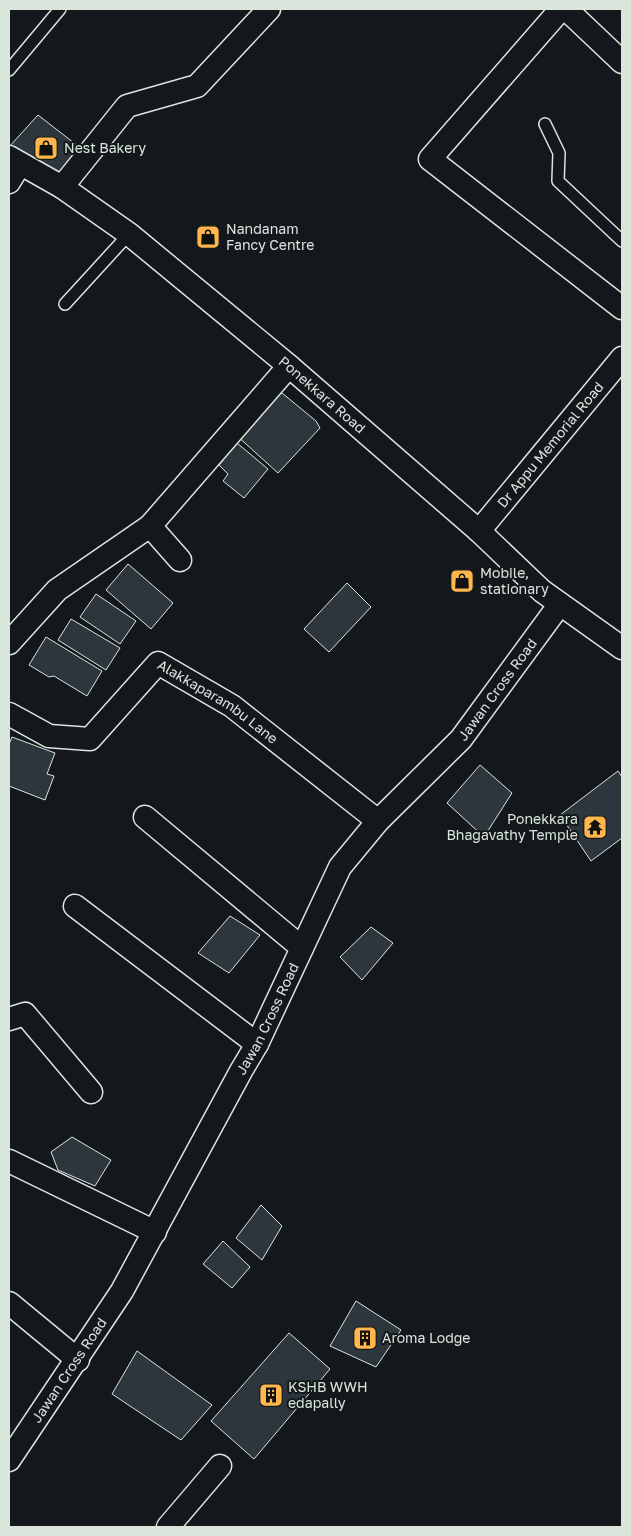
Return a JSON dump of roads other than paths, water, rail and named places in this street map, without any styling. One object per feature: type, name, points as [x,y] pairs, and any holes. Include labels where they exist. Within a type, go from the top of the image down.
[{"type":"street","points":[[62,187],[128,106],[197,86],[269,9]]},
{"type":"street","points":[[561,9],[430,160],[622,308]]},
{"type":"street","points":[[566,9],[622,62]]},
{"type":"street","name":"Ponekkara Road","points":[[12,168],[62,187],[129,234],[290,366],[479,532],[542,591],[622,648]]},
{"type":"street","name":"Dr Appu Memorial Road","points":[[479,532],[622,358]]},
{"type":"street","points":[[9,643],[57,590],[150,526],[290,366]]},
{"type":"street","points":[[150,526],[180,560]]},
{"type":"street","name":"Jawan Cross Road","points":[[9,1460],[122,1292],[258,1044],[340,867],[378,821],[462,739],[560,604]]},
{"type":"street","name":"Alakkaparambu Lane","points":[[9,714],[49,736],[90,739],[158,663],[232,706],[378,821]]},
{"type":"street","points":[[145,817],[302,948]]},
{"type":"street","points":[[75,906],[258,1044]]},
{"type":"street","points":[[9,1019],[25,1014],[91,1092]]},
{"type":"street","points":[[9,1161],[155,1232]]},
{"type":"street","points":[[9,1303],[78,1360]]},
{"type":"street","points":[[168,1527],[220,1466]]},
{"type":"lane","points":[[9,70],[60,9]]},
{"type":"lane","points":[[544,124],[559,153],[558,181],[622,241]]},
{"type":"lane","points":[[65,304],[129,234]]},
{"type":"place","name":"Nest Bakery","points":[[46,148]]},
{"type":"place","name":"Nandanam Fancy Centre","points":[[208,237]]},
{"type":"place","name":"Mobile, stationary","points":[[462,581]]},
{"type":"place","name":"Ponekkara Bhagavathy Temple","points":[[595,827]]},
{"type":"place","name":"Aroma Lodge","points":[[365,1338]]},
{"type":"place","name":"KSHB WWH edapally","points":[[271,1395]]}]
